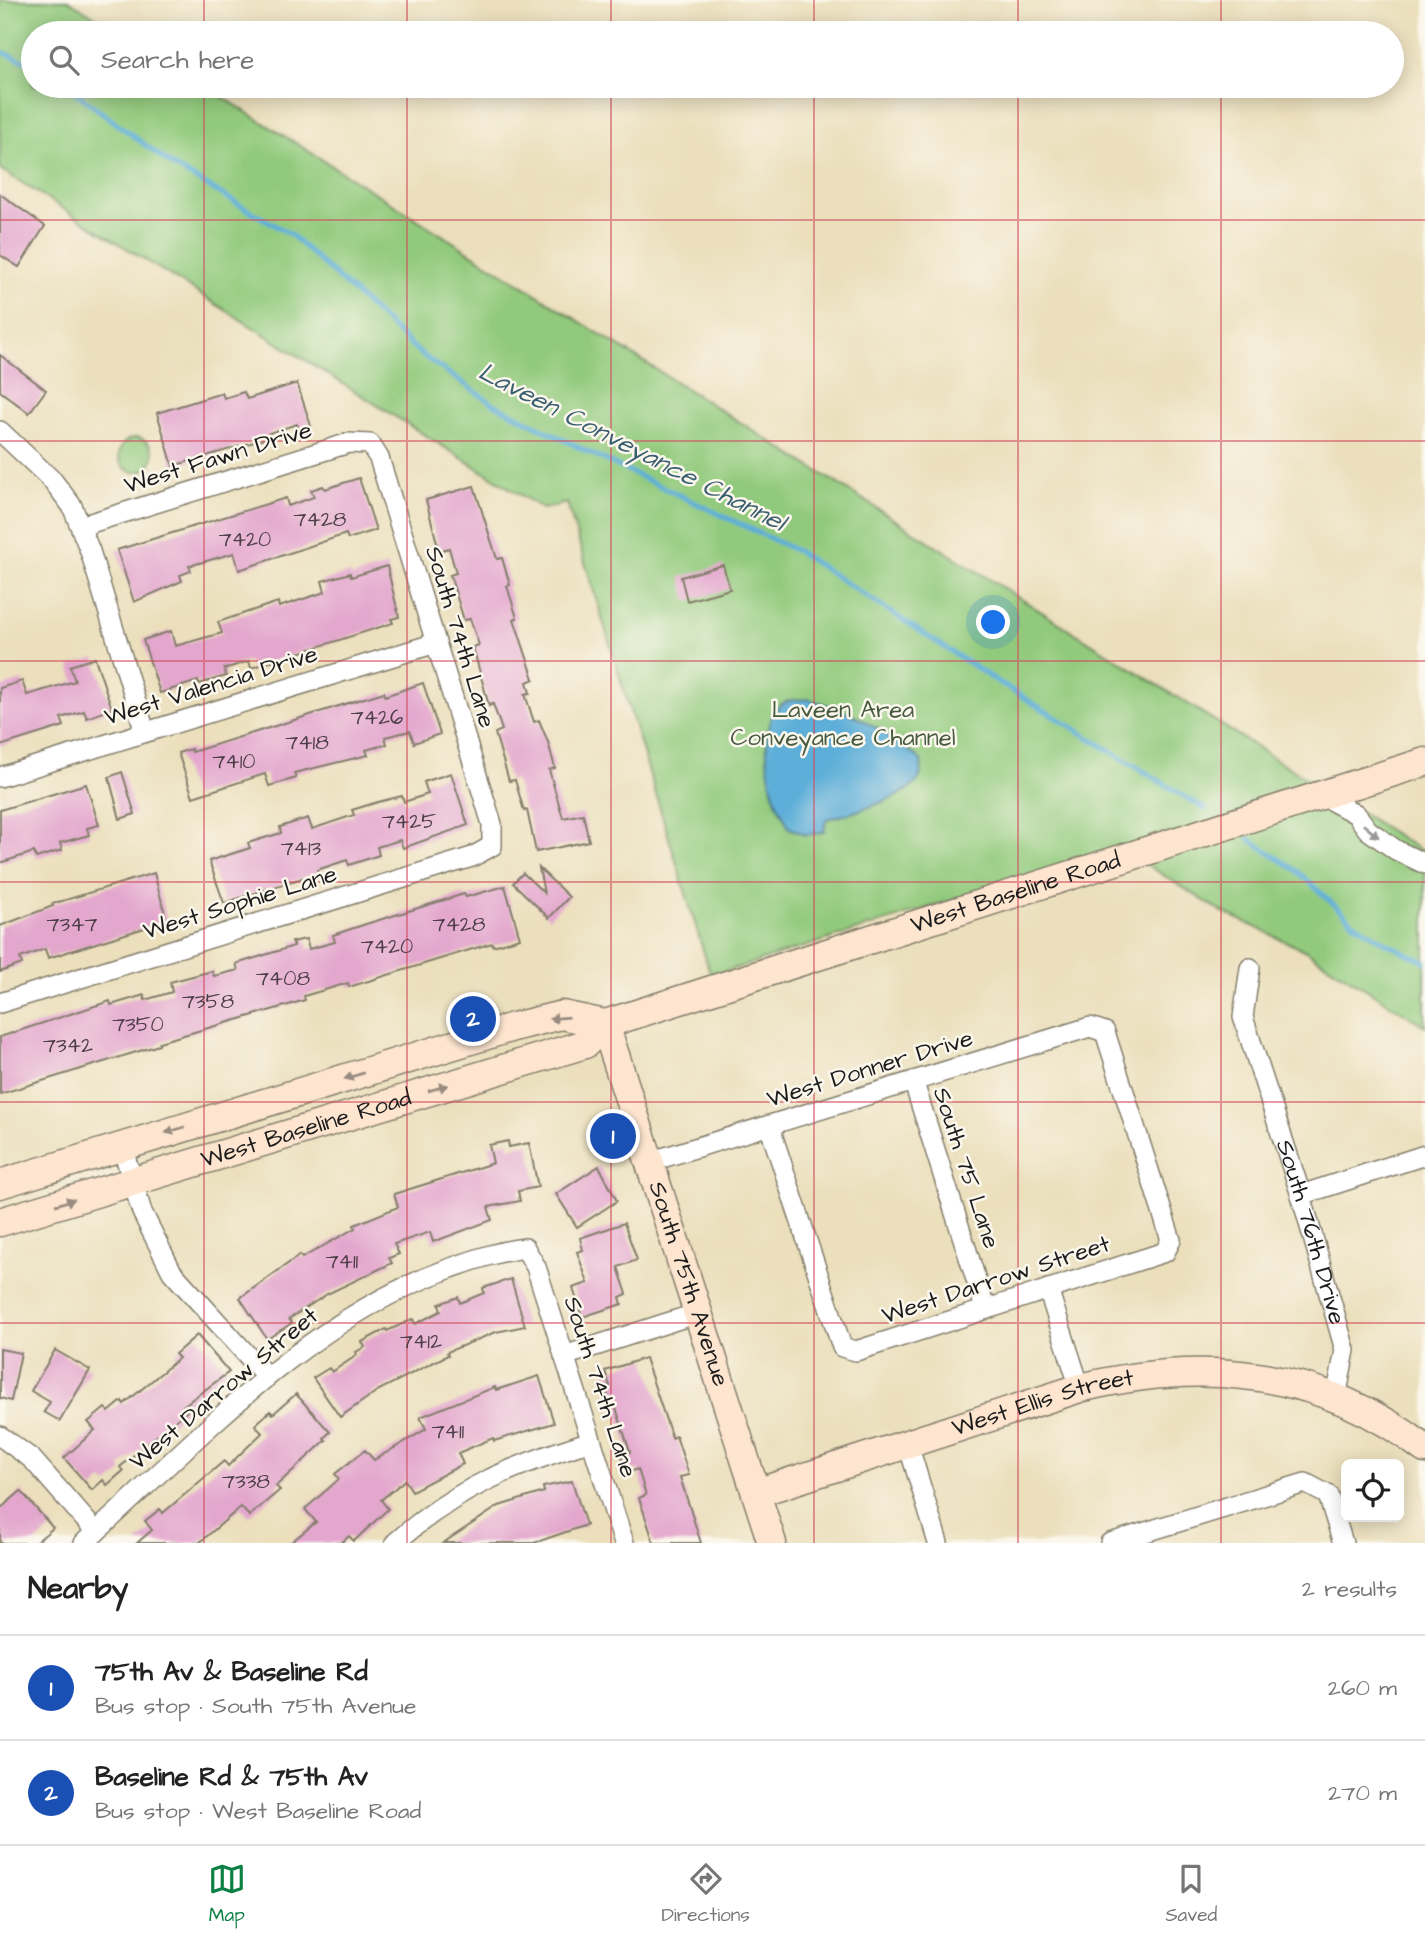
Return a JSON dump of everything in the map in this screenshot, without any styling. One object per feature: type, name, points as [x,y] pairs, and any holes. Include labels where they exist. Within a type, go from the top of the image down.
[{"type":"main road","name":"West Baseline Road","points":[[0,1222],[585,1044],[605,1024],[1189,835],[1425,762]]},
{"type":"main road","name":"West Baseline Road","points":[[0,1184],[513,1027],[562,1015],[605,1024]]},
{"type":"main road","name":"South 75th Avenue","points":[[605,1024],[772,1543]]},
{"type":"main road","name":"West Ellis Street","points":[[756,1493],[1080,1388],[1135,1374],[1206,1373],[1286,1380],[1336,1398]]},
{"type":"main road","points":[[1336,1398],[1406,1434],[1425,1449]]},
{"type":"street","points":[[0,431],[32,459],[72,506],[81,526],[145,732]]},
{"type":"street","name":"West Fawn Drive","points":[[81,526],[349,443],[370,444]]},
{"type":"street","name":"South 74th Lane","points":[[370,444],[379,458],[492,824],[492,846]]},
{"type":"street","name":"West Valencia Drive","points":[[0,777],[436,643]]},
{"type":"street","points":[[1319,794],[1356,814],[1368,830],[1396,850],[1425,864]]},
{"type":"street","name":"West Sophie Lane","points":[[0,1003],[472,857],[492,846]]},
{"type":"street","name":"South 76th Drive","points":[[1250,968],[1243,1017],[1301,1195],[1345,1350],[1336,1398]]},
{"type":"street","name":"West Donner Drive","points":[[649,1161],[914,1083],[1090,1027],[1105,1032],[1171,1240],[1165,1252]]},
{"type":"street","name":"South 75 Lane","points":[[914,1083],[985,1308]]},
{"type":"street","name":"West Darrow Street","points":[[769,1125],[842,1347],[856,1351],[1165,1252]]},
{"type":"street","points":[[122,1146],[142,1212],[172,1272],[267,1377]]},
{"type":"street","points":[[1301,1195],[1425,1155]]},
{"type":"street","name":"South 74th Lane","points":[[525,1248],[536,1267],[624,1543]]},
{"type":"street","name":"West Darrow Street","points":[[90,1537],[267,1377],[350,1315],[387,1294],[502,1250],[525,1248]]},
{"type":"street","points":[[1048,1289],[1080,1388]]},
{"type":"street","points":[[564,1356],[698,1313]]},
{"type":"street","points":[[0,1436],[32,1459],[90,1537]]},
{"type":"street","points":[[395,1543],[447,1500],[475,1485],[507,1469],[591,1441]]},
{"type":"street","points":[[908,1444],[938,1543]]},
{"type":"street","points":[[1110,1543],[1305,1483],[1328,1495],[1343,1543]]},
{"type":"green space","name":"Laveen Area Conveyance Channel","points":[[0,0],[68,0],[102,21],[21,21],[21,98],[224,98],[1425,853],[1425,1026],[1304,950],[1219,910],[1120,848],[711,976],[567,503],[543,509],[0,169]]},
{"type":"green space","points":[[136,438],[148,443],[153,455],[148,467],[136,472],[124,467],[119,455],[124,443]]},
{"type":"water","points":[[808,699],[854,715],[908,750],[921,760],[921,773],[917,782],[885,801],[826,819],[824,832],[807,835],[789,828],[772,788],[767,760],[768,731],[777,708],[788,701]]},
{"type":"building","points":[[0,194],[45,226],[19,267],[0,255]]},
{"type":"building","points":[[0,355],[46,390],[29,413],[0,391]]},
{"type":"building","points":[[297,383],[311,426],[299,430],[297,424],[269,433],[271,437],[173,466],[157,413],[222,393],[224,398],[244,392],[247,399]]},
{"type":"building","points":[[359,478],[376,530],[348,539],[346,534],[239,570],[234,553],[189,566],[191,571],[180,575],[182,581],[134,602],[117,550],[286,498],[288,506],[314,497],[311,490],[323,486],[325,489]]},
{"type":"building","points":[[474,486],[497,559],[502,558],[510,585],[507,586],[517,618],[514,619],[534,679],[527,682],[530,693],[525,694],[534,722],[539,720],[548,742],[555,768],[549,770],[563,818],[583,814],[589,841],[536,852],[527,810],[524,811],[515,780],[509,781],[495,733],[502,730],[493,704],[489,706],[473,647],[479,645],[470,619],[464,620],[450,575],[456,573],[449,548],[439,551],[426,500]]},
{"type":"building","points":[[723,565],[730,589],[687,601],[681,577]]},
{"type":"building","points":[[387,566],[399,617],[391,619],[393,623],[251,668],[249,661],[224,669],[226,676],[199,684],[198,681],[160,693],[143,640],[171,631],[175,646],[222,633],[218,622],[278,602],[279,607],[325,592],[322,581],[350,573],[351,577]]},
{"type":"building","points":[[95,658],[112,709],[87,718],[84,711],[61,718],[64,726],[0,746],[0,688],[22,681],[27,695],[75,681],[70,666]]},
{"type":"building","points":[[423,683],[440,734],[414,743],[410,731],[385,737],[387,744],[366,750],[368,755],[294,773],[296,778],[269,786],[265,774],[193,797],[178,753],[191,749],[192,752],[384,692],[385,696]]},
{"type":"building","points":[[122,772],[135,814],[120,819],[109,777]]},
{"type":"building","points":[[451,773],[468,825],[403,848],[400,840],[377,847],[379,855],[349,865],[347,860],[317,870],[318,873],[224,903],[209,861],[250,848],[248,843],[281,833],[280,827],[308,818],[312,829],[354,815],[352,810],[378,802],[402,796],[404,802],[428,794],[424,782]]},
{"type":"building","points":[[86,784],[99,825],[87,828],[89,835],[60,843],[62,850],[36,858],[34,852],[0,863],[0,810]]},
{"type":"building","points":[[539,868],[569,897],[549,918],[513,883],[523,873],[544,893]]},
{"type":"building","points":[[154,873],[167,921],[48,958],[45,949],[20,958],[22,964],[0,972],[0,926],[53,906],[52,904]]},
{"type":"building","points":[[505,886],[520,938],[493,946],[492,943],[349,987],[348,983],[304,996],[305,1000],[159,1042],[159,1045],[0,1094],[0,1037],[110,1001],[111,1005],[144,995],[145,1000],[172,992],[170,982],[212,971],[214,976],[238,970],[236,964],[294,946],[292,942],[306,939],[309,949],[335,942],[333,935],[366,924],[464,894],[466,897]]},
{"type":"building","points":[[508,1141],[509,1147],[529,1143],[538,1187],[518,1191],[520,1201],[488,1207],[492,1220],[433,1242],[430,1232],[394,1244],[399,1254],[389,1258],[392,1263],[327,1294],[289,1319],[292,1323],[267,1339],[240,1298],[300,1255],[302,1258],[355,1228],[354,1225],[398,1207],[394,1194],[493,1163],[489,1145]]},
{"type":"building","points":[[599,1166],[617,1201],[577,1227],[556,1194]]},
{"type":"building","points":[[624,1223],[637,1260],[618,1267],[627,1294],[620,1297],[622,1304],[582,1317],[573,1288],[588,1283],[577,1252],[583,1250],[580,1238]]},
{"type":"building","points":[[511,1279],[525,1326],[496,1332],[447,1352],[448,1355],[377,1391],[340,1417],[313,1378],[329,1368],[332,1372],[365,1347],[362,1342],[386,1329],[387,1331],[413,1319],[415,1324],[441,1311],[439,1304],[458,1297],[460,1303],[484,1293],[483,1288]]},
{"type":"building","points":[[197,1335],[229,1372],[183,1406],[187,1411],[120,1467],[123,1471],[107,1485],[103,1480],[92,1490],[64,1458],[95,1430],[88,1422],[105,1408],[109,1412],[122,1401],[124,1404],[179,1358],[175,1354]]},
{"type":"building","points":[[0,1349],[21,1353],[11,1401],[0,1398]]},
{"type":"building","points":[[55,1350],[90,1370],[60,1421],[44,1412],[50,1402],[31,1391]]},
{"type":"building","points":[[645,1358],[672,1438],[676,1436],[689,1475],[680,1477],[701,1543],[654,1543],[639,1498],[646,1495],[638,1469],[627,1473],[621,1454],[630,1452],[615,1405],[611,1406],[605,1387],[610,1386],[605,1371]]},
{"type":"building","points":[[539,1376],[554,1423],[494,1441],[493,1438],[458,1453],[463,1464],[412,1491],[405,1480],[381,1500],[388,1509],[354,1541],[349,1536],[341,1543],[290,1543],[316,1522],[305,1509],[339,1479],[335,1474],[365,1450],[374,1460],[426,1429],[420,1417],[495,1387],[496,1390]]},
{"type":"building","points":[[296,1394],[330,1432],[324,1438],[326,1440],[276,1486],[280,1490],[249,1516],[241,1507],[199,1543],[137,1543],[152,1530],[145,1521],[160,1509],[163,1513],[224,1461],[228,1466],[262,1433],[255,1425],[270,1411],[273,1414]]},
{"type":"building","points":[[572,1481],[586,1525],[534,1543],[443,1543],[499,1506],[544,1492],[543,1487]]},
{"type":"building","points":[[21,1491],[53,1528],[35,1543],[0,1543],[0,1509]]},
{"type":"waterway","name":"Laveen Conveyance Channel","points":[[0,51],[21,60]]},
{"type":"waterway","name":"Laveen Conveyance Channel","points":[[83,98],[173,166],[290,234],[422,355],[492,403],[584,450],[797,551],[987,675],[1205,809]]},
{"type":"waterway","name":"Laveen Conveyance Channel","points":[[1249,839],[1296,870],[1354,923],[1425,962]]},
{"type":"place","name":"Baseline Rd & 75th Av","points":[[473,1019]]},
{"type":"place","name":"75th Av & Baseline Rd","points":[[613,1136]]}]
